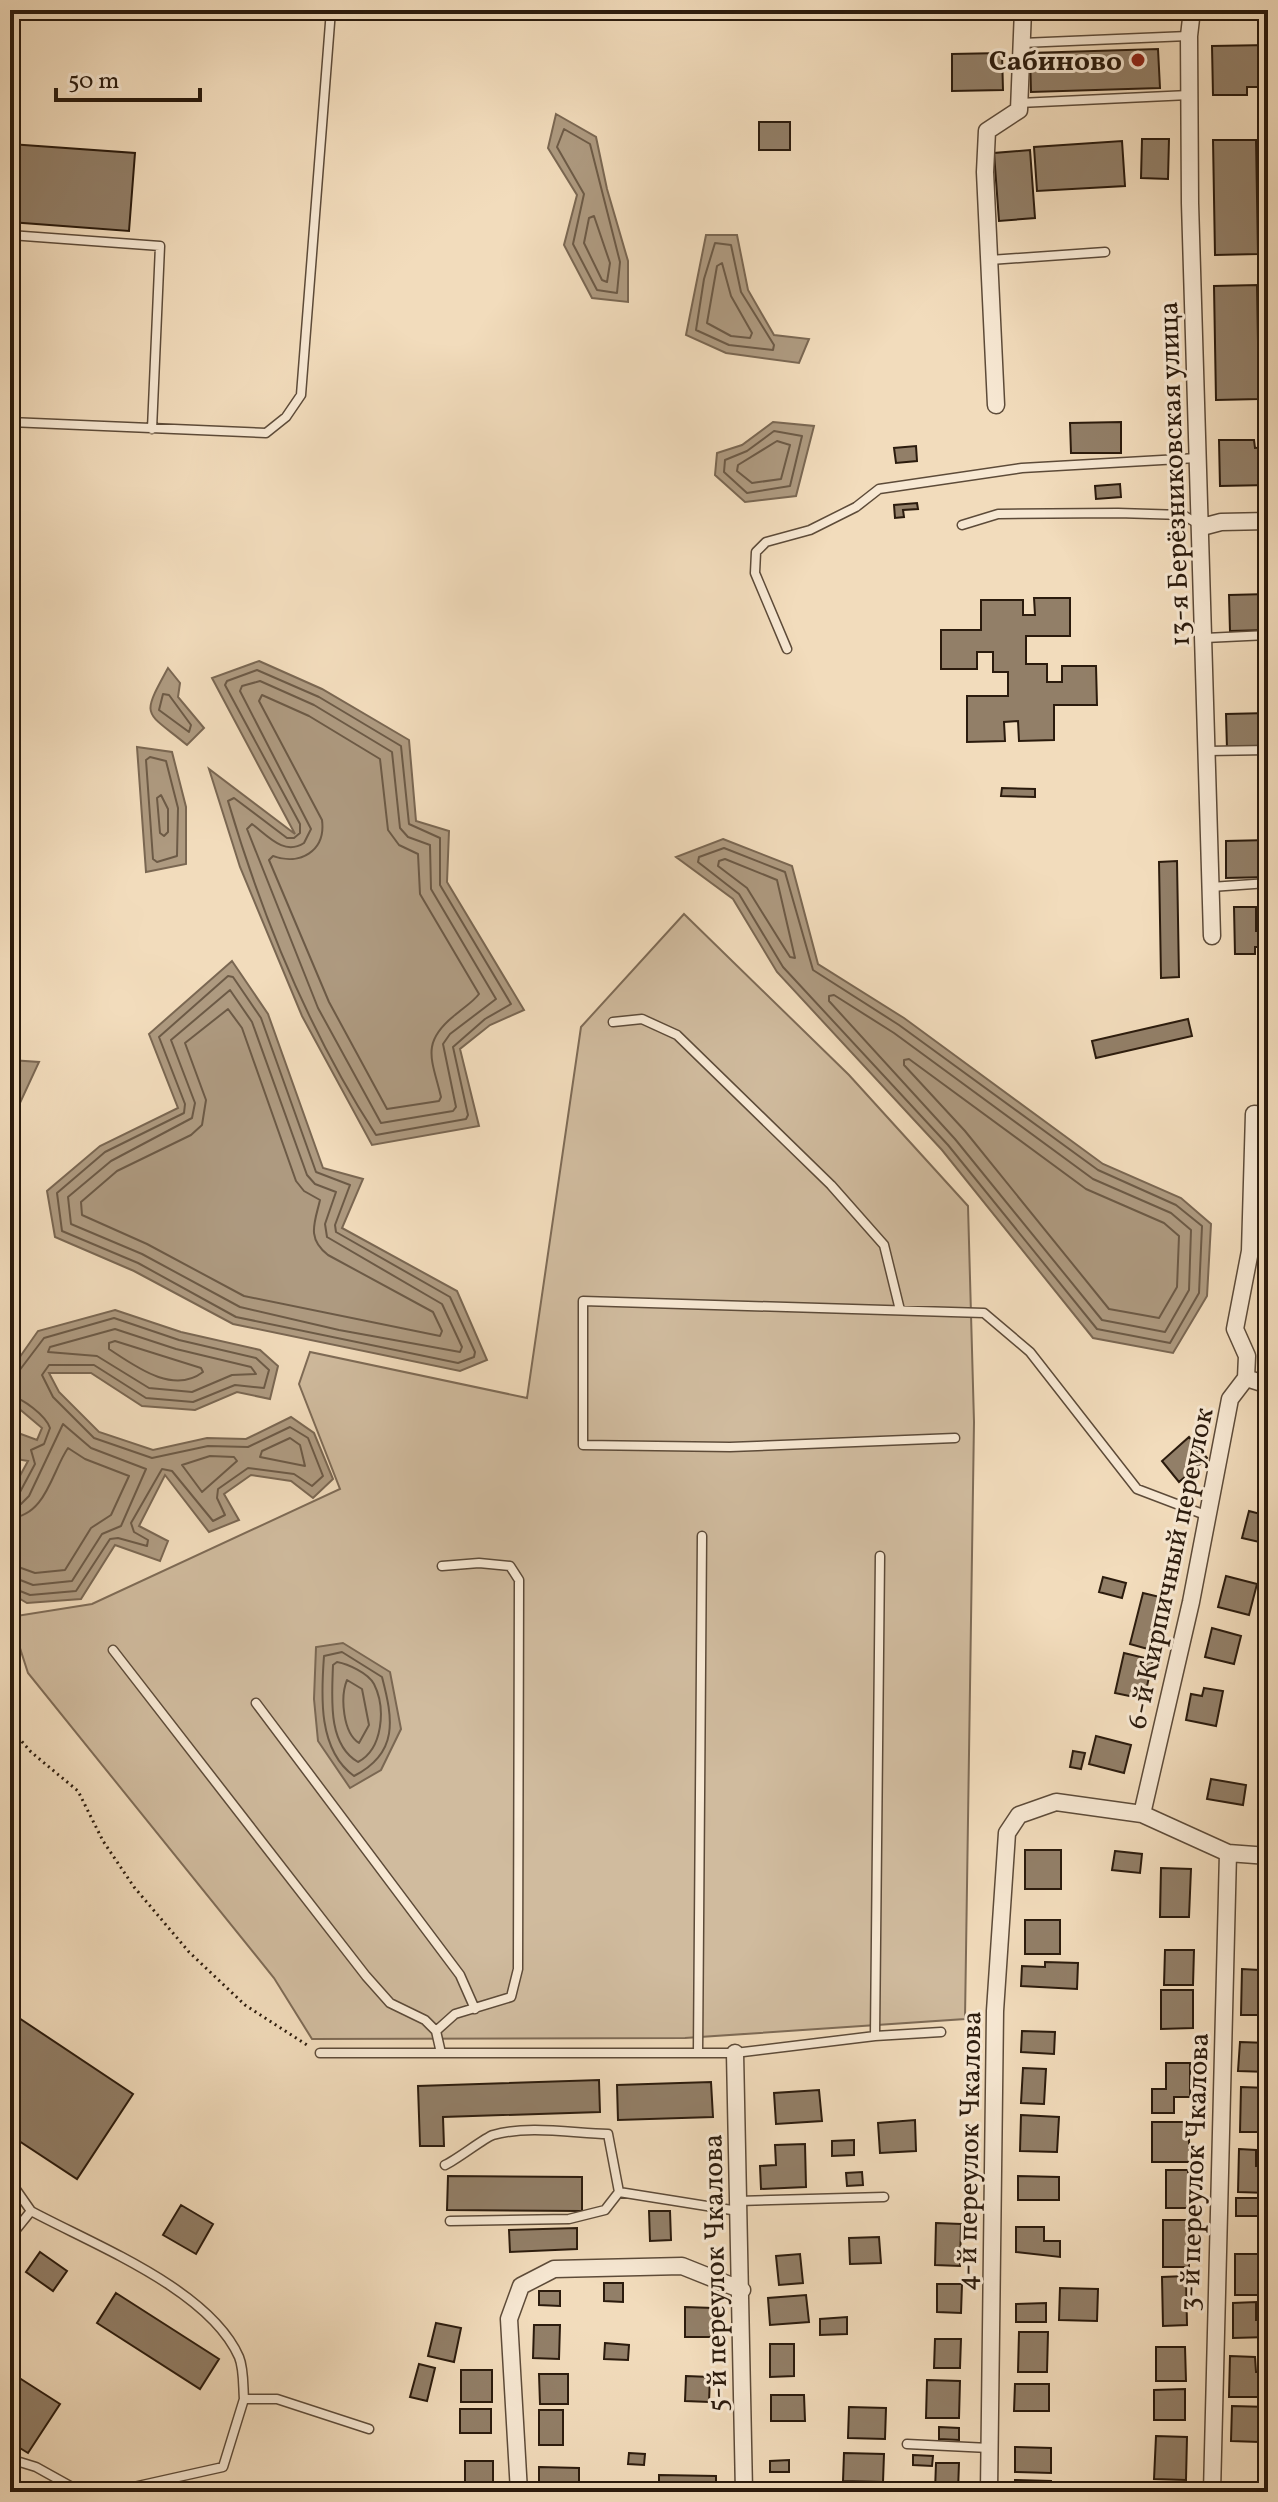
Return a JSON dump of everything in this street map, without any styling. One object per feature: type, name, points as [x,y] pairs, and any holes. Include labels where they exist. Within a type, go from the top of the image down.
[{"type":"street","points":[[996,405],[985,172],[987,131],[1019,110],[1023,10]]},
{"type":"street","name":"13-я Берёзниковская улица","points":[[1192,10],[1189,95],[1212,936]]},
{"type":"street","points":[[1202,527],[1221,522],[1268,521]]},
{"type":"street","points":[[1268,1115],[1254,1114],[1250,1251],[1235,1329],[1247,1356],[1246,1378],[1268,1385]]},
{"type":"street","name":"6-й Кирпичный переулок","points":[[1142,1814],[1208,1516],[1230,1399],[1246,1378]]},
{"type":"street","name":"4-й переулок Чкалова","points":[[989,2492],[995,2011],[1007,1833],[1019,1815],[1056,1802],[1142,1814]]},
{"type":"street","points":[[1142,1814],[1228,1853],[1268,1856]]},
{"type":"street","name":"3-й переулок Чкалова","points":[[1212,2492],[1228,1853]]},
{"type":"street","name":"5-й переулок Чкалова","points":[[735,2053],[744,2492]]},
{"type":"street","points":[[519,2492],[509,2319],[521,2286],[554,2269],[682,2266],[742,2290]]},
{"type":"lane","points":[[10,422],[266,433],[286,417],[301,395],[331,10]]},
{"type":"lane","points":[[1020,43],[1189,36]]},
{"type":"lane","points":[[1019,103],[1189,95]]},
{"type":"lane","points":[[1268,189],[1268,261]]},
{"type":"lane","points":[[10,235],[160,246],[152,429]]},
{"type":"lane","points":[[990,260],[1105,252]]},
{"type":"lane","points":[[787,649],[755,573],[756,552],[766,542],[810,530],[856,507],[879,489],[1022,468],[1198,458]]},
{"type":"lane","points":[[962,525],[998,514],[1118,513],[1183,515],[1202,527]]},
{"type":"lane","points":[[1205,638],[1268,635]]},
{"type":"lane","points":[[1207,751],[1268,750]]},
{"type":"lane","points":[[1211,887],[1268,883]]},
{"type":"lane","points":[[613,1022],[642,1019],[677,1035],[831,1185],[884,1245],[900,1310]]},
{"type":"lane","points":[[955,1438],[730,1447],[583,1445],[583,1301],[984,1313],[1030,1352],[1137,1489],[1208,1516]]},
{"type":"lane","points":[[698,2053],[702,1536]]},
{"type":"lane","points":[[875,2036],[880,1556]]},
{"type":"lane","points":[[436,2031],[455,2014],[511,1997],[518,1969],[519,1580],[510,1566],[479,1563],[442,1566]]},
{"type":"lane","points":[[113,1650],[366,1976],[390,2003],[425,2020],[436,2031],[441,2053]]},
{"type":"lane","points":[[256,1703],[460,1975],[475,2009]]},
{"type":"lane","points":[[320,2053],[735,2053],[875,2036],[941,2032]]},
{"type":"lane","points":[[445,2165],[468,2154],[491,2136],[530,2132],[608,2134],[619,2192],[605,2210],[569,2219],[450,2221]]},
{"type":"lane","points":[[10,2181],[31,2211],[167,2284],[216,2323],[240,2359],[244,2399],[223,2467],[111,2492]]},
{"type":"lane","points":[[619,2192],[738,2206],[884,2197]]},
{"type":"lane","points":[[10,2237],[31,2211]]},
{"type":"lane","points":[[244,2399],[277,2399],[369,2429]]},
{"type":"lane","points":[[907,2444],[989,2448]]},
{"type":"lane","points":[[10,2459],[36,2467],[81,2492]]},
{"type":"path","points":[[10,1728],[31,1752],[78,1791],[103,1841],[134,1887],[189,1952],[245,2005],[320,2053]]},
{"type":"shaded area","points":[[684,914],[849,1075],[968,1206],[974,1422],[965,2019],[685,2038],[312,2039],[274,1978],[28,1673],[10,1617],[92,1604],[340,1489],[299,1384],[310,1352],[527,1398],[581,1027]]},
{"type":"water","points":[[556,114],[596,137],[628,261],[628,302],[592,298],[564,245],[577,195],[548,148]]},
{"type":"water","points":[[706,235],[737,235],[748,290],[774,335],[809,339],[799,363],[726,353],[686,335]]},
{"type":"water","points":[[773,422],[814,426],[796,496],[745,502],[715,475],[717,453],[742,445]]},
{"type":"water","points":[[259,661],[322,689],[409,740],[416,821],[449,831],[447,882],[524,1010],[490,1025],[460,1049],[479,1126],[372,1145],[302,1016],[240,867],[209,769],[295,834],[212,678]]},
{"type":"water","points":[[168,668],[180,683],[178,697],[204,728],[187,745],[155,719],[151,712],[153,697]]},
{"type":"water","points":[[137,747],[172,752],[186,807],[186,864],[146,872]]},
{"type":"water","points":[[723,839],[792,866],[818,964],[904,1018],[1103,1164],[1181,1198],[1211,1224],[1207,1296],[1173,1353],[1093,1338],[942,1150],[777,972],[733,899],[676,857]]},
{"type":"water","points":[[232,961],[268,1014],[323,1168],[363,1179],[342,1228],[457,1291],[487,1360],[460,1371],[233,1324],[134,1271],[55,1237],[47,1191],[100,1146],[178,1108],[149,1034]]},
{"type":"water","points":[[10,1060],[39,1062],[19,1105],[10,1143]]},
{"type":"water","points":[[115,1310],[181,1332],[260,1350],[278,1366],[270,1399],[237,1392],[195,1410],[142,1406],[91,1373],[49,1373],[59,1392],[99,1432],[153,1450],[207,1438],[246,1439],[291,1417],[314,1433],[333,1479],[313,1498],[291,1481],[251,1475],[224,1494],[239,1520],[209,1532],[165,1475],[139,1526],[168,1541],[160,1561],[115,1545],[81,1599],[27,1603],[10,1593],[10,1494],[28,1461],[10,1458],[10,1430],[37,1440],[42,1428],[10,1401],[10,1371],[38,1331]]},
{"type":"water","points":[[343,1643],[390,1672],[401,1729],[381,1770],[350,1788],[318,1741],[314,1699],[316,1647]]},
{"type":"building","points":[[1268,45],[1268,87],[1247,87],[1247,95],[1213,95],[1212,46]]},
{"type":"building","points":[[1158,49],[1160,88],[1031,92],[1030,53]]},
{"type":"building","points":[[1002,53],[1003,90],[952,91],[952,54]]},
{"type":"building","points":[[759,122],[790,122],[790,150],[759,150]]},
{"type":"building","points":[[1142,139],[1169,139],[1168,179],[1141,178]]},
{"type":"building","points":[[1213,140],[1256,140],[1258,254],[1215,255]]},
{"type":"building","points":[[1122,141],[1125,186],[1037,191],[1034,147]]},
{"type":"building","points":[[10,144],[135,153],[129,231],[10,222]]},
{"type":"building","points":[[1030,150],[1035,218],[999,221],[994,153]]},
{"type":"building","points":[[1257,285],[1259,399],[1216,400],[1214,286]]},
{"type":"building","points":[[1121,422],[1121,453],[1071,453],[1070,423]]},
{"type":"building","points":[[10,432],[20,433],[14,508],[10,507]]},
{"type":"building","points":[[1219,440],[1254,440],[1255,448],[1268,447],[1268,485],[1220,486]]},
{"type":"building","points":[[916,446],[917,461],[896,463],[894,448]]},
{"type":"building","points":[[1120,484],[1121,497],[1096,499],[1095,486]]},
{"type":"building","points":[[917,503],[918,509],[903,510],[904,517],[895,518],[894,505]]},
{"type":"building","points":[[1268,594],[1268,630],[1230,631],[1229,595]]},
{"type":"building","points":[[1034,598],[1070,598],[1070,636],[1026,636],[1026,664],[1047,664],[1047,682],[1062,682],[1062,666],[1096,666],[1097,705],[1054,705],[1054,740],[1019,741],[1018,721],[1004,722],[1005,741],[967,742],[967,696],[1008,696],[1008,672],[993,672],[993,652],[977,652],[977,669],[941,669],[941,630],[981,630],[981,600],[1023,600],[1023,615],[1035,615]]},
{"type":"building","points":[[1268,713],[1268,748],[1227,749],[1226,714]]},
{"type":"building","points":[[1002,788],[1035,789],[1035,797],[1001,796]]},
{"type":"building","points":[[1268,840],[1268,877],[1226,878],[1226,841]]},
{"type":"building","points":[[1177,861],[1179,977],[1161,978],[1159,862]]},
{"type":"building","points":[[1234,907],[1256,907],[1256,931],[1268,931],[1268,947],[1255,947],[1255,954],[1235,954]]},
{"type":"building","points":[[1188,1019],[1192,1036],[1096,1058],[1092,1041]]},
{"type":"building","points":[[1189,1437],[1207,1458],[1179,1482],[1162,1461]]},
{"type":"building","points":[[1249,1511],[1268,1516],[1268,1544],[1242,1538]]},
{"type":"building","points":[[1226,1576],[1257,1584],[1249,1615],[1218,1607]]},
{"type":"building","points":[[1103,1577],[1126,1583],[1122,1598],[1099,1592]]},
{"type":"building","points":[[1143,1593],[1168,1599],[1155,1651],[1130,1644]]},
{"type":"building","points":[[1212,1628],[1241,1636],[1234,1664],[1205,1657]]},
{"type":"building","points":[[1124,1653],[1153,1660],[1144,1699],[1115,1693]]},
{"type":"building","points":[[1204,1688],[1223,1691],[1216,1726],[1186,1720],[1191,1694],[1202,1696]]},
{"type":"building","points":[[1096,1736],[1131,1745],[1124,1773],[1089,1764]]},
{"type":"building","points":[[1073,1751],[1085,1753],[1081,1769],[1070,1767]]},
{"type":"building","points":[[1211,1779],[1246,1785],[1243,1805],[1207,1799]]},
{"type":"building","points":[[1025,1850],[1061,1850],[1061,1889],[1025,1889]]},
{"type":"building","points":[[1115,1851],[1142,1854],[1140,1873],[1112,1870]]},
{"type":"building","points":[[1161,1868],[1191,1869],[1189,1917],[1160,1917]]},
{"type":"building","points":[[1025,1920],[1060,1920],[1060,1954],[1025,1954]]},
{"type":"building","points":[[1165,1950],[1194,1950],[1193,1985],[1164,1985]]},
{"type":"building","points":[[1045,1962],[1078,1963],[1077,1989],[1021,1986],[1022,1966],[1045,1967]]},
{"type":"building","points":[[1242,1969],[1259,1970],[1259,1992],[1268,1992],[1268,2015],[1241,2015]]},
{"type":"building","points":[[1161,1990],[1193,1990],[1193,2028],[1161,2029]]},
{"type":"building","points":[[10,2012],[133,2094],[77,2179],[10,2135]]},
{"type":"building","points":[[1022,2031],[1055,2032],[1054,2054],[1021,2052]]},
{"type":"building","points":[[1240,2042],[1268,2043],[1268,2072],[1238,2071]]},
{"type":"building","points":[[1166,2063],[1190,2063],[1190,2097],[1174,2097],[1174,2113],[1152,2113],[1152,2089],[1166,2089]]},
{"type":"building","points":[[1023,2068],[1046,2069],[1044,2104],[1021,2103]]},
{"type":"building","points":[[599,2080],[600,2112],[443,2117],[444,2146],[420,2146],[418,2086]]},
{"type":"building","points":[[711,2082],[713,2117],[618,2120],[617,2085]]},
{"type":"building","points":[[1241,2087],[1268,2088],[1267,2132],[1240,2132]]},
{"type":"building","points":[[819,2090],[822,2121],[776,2124],[774,2093]]},
{"type":"building","points":[[1021,2115],[1059,2117],[1057,2152],[1020,2151]]},
{"type":"building","points":[[915,2120],[916,2151],[880,2153],[878,2123]]},
{"type":"building","points":[[1152,2122],[1189,2122],[1189,2162],[1152,2162]]},
{"type":"building","points":[[854,2140],[854,2155],[832,2156],[832,2141]]},
{"type":"building","points":[[805,2144],[806,2187],[761,2189],[760,2166],[776,2165],[775,2145]]},
{"type":"building","points":[[1239,2149],[1256,2150],[1256,2166],[1268,2166],[1268,2193],[1238,2192]]},
{"type":"building","points":[[1166,2170],[1188,2170],[1188,2208],[1166,2208]]},
{"type":"building","points":[[862,2172],[863,2185],[847,2186],[846,2173]]},
{"type":"building","points":[[448,2176],[582,2177],[582,2211],[447,2210]]},
{"type":"building","points":[[1018,2176],[1059,2177],[1059,2200],[1018,2200]]},
{"type":"building","points":[[1236,2198],[1261,2198],[1260,2216],[1236,2216]]},
{"type":"building","points":[[181,2205],[213,2224],[196,2254],[163,2235]]},
{"type":"building","points":[[649,2211],[670,2211],[671,2240],[650,2241]]},
{"type":"building","points":[[1163,2220],[1188,2220],[1189,2267],[1163,2267]]},
{"type":"building","points":[[936,2223],[961,2224],[960,2266],[935,2265]]},
{"type":"building","points":[[1016,2227],[1044,2227],[1044,2241],[1060,2241],[1060,2257],[1016,2252]]},
{"type":"building","points":[[577,2228],[577,2249],[510,2252],[509,2230]]},
{"type":"building","points":[[879,2237],[881,2263],[850,2264],[849,2238]]},
{"type":"building","points":[[40,2252],[67,2271],[53,2291],[26,2272]]},
{"type":"building","points":[[800,2254],[803,2283],[779,2285],[776,2256]]},
{"type":"building","points":[[1235,2254],[1264,2254],[1264,2295],[1235,2295]]},
{"type":"building","points":[[1186,2276],[1187,2325],[1163,2326],[1162,2277]]},
{"type":"building","points":[[604,2283],[623,2283],[623,2302],[604,2301]]},
{"type":"building","points":[[937,2284],[962,2284],[961,2313],[937,2312]]},
{"type":"building","points":[[1060,2288],[1098,2289],[1097,2321],[1059,2320]]},
{"type":"building","points":[[539,2291],[560,2291],[560,2306],[539,2305]]},
{"type":"building","points":[[116,2293],[219,2359],[200,2389],[97,2323]]},
{"type":"building","points":[[806,2295],[809,2322],[770,2325],[768,2298]]},
{"type":"building","points":[[1256,2302],[1256,2320],[1268,2320],[1268,2337],[1233,2338],[1233,2303]]},
{"type":"building","points":[[1046,2303],[1046,2322],[1016,2322],[1016,2304]]},
{"type":"building","points":[[685,2307],[713,2308],[712,2337],[685,2337]]},
{"type":"building","points":[[847,2317],[847,2334],[820,2335],[820,2319]]},
{"type":"building","points":[[436,2323],[461,2328],[454,2362],[428,2356]]},
{"type":"building","points":[[534,2325],[560,2325],[559,2359],[533,2358]]},
{"type":"building","points":[[1019,2332],[1048,2332],[1047,2372],[1018,2372]]},
{"type":"building","points":[[935,2339],[961,2339],[960,2368],[934,2368]]},
{"type":"building","points":[[605,2343],[629,2345],[628,2360],[604,2359]]},
{"type":"building","points":[[770,2344],[794,2344],[794,2376],[770,2377]]},
{"type":"building","points":[[1156,2347],[1185,2347],[1186,2381],[1156,2381]]},
{"type":"building","points":[[1230,2356],[1255,2357],[1256,2372],[1268,2372],[1268,2397],[1229,2397]]},
{"type":"building","points":[[419,2364],[435,2368],[427,2401],[410,2397]]},
{"type":"building","points":[[461,2370],[492,2370],[492,2402],[461,2402]]},
{"type":"building","points":[[10,2372],[60,2404],[28,2453],[10,2442]]},
{"type":"building","points":[[539,2374],[568,2374],[568,2404],[540,2404]]},
{"type":"building","points":[[686,2376],[710,2377],[709,2402],[685,2401]]},
{"type":"building","points":[[927,2380],[960,2381],[959,2418],[926,2418]]},
{"type":"building","points":[[1015,2384],[1049,2384],[1049,2411],[1014,2411]]},
{"type":"building","points":[[1185,2389],[1185,2420],[1154,2420],[1154,2390]]},
{"type":"building","points":[[771,2395],[804,2395],[805,2421],[771,2421]]},
{"type":"building","points":[[1232,2406],[1268,2407],[1268,2427],[1260,2427],[1259,2442],[1231,2441]]},
{"type":"building","points":[[849,2407],[886,2408],[885,2439],[848,2438]]},
{"type":"building","points":[[460,2409],[491,2409],[491,2433],[460,2433]]},
{"type":"building","points":[[539,2410],[563,2410],[563,2445],[539,2445]]},
{"type":"building","points":[[939,2427],[959,2428],[959,2440],[939,2439]]},
{"type":"building","points":[[1156,2436],[1187,2437],[1186,2480],[1154,2479]]},
{"type":"building","points":[[1015,2447],[1051,2448],[1051,2473],[1015,2472]]},
{"type":"building","points":[[629,2453],[645,2454],[644,2465],[628,2464]]},
{"type":"building","points":[[844,2453],[884,2454],[883,2482],[843,2481]]},
{"type":"building","points":[[913,2455],[933,2456],[932,2466],[913,2465]]},
{"type":"building","points":[[789,2460],[789,2472],[770,2472],[770,2461]]},
{"type":"building","points":[[465,2461],[493,2461],[493,2492],[465,2492]]},
{"type":"building","points":[[936,2463],[959,2463],[958,2491],[935,2491]]},
{"type":"building","points":[[539,2467],[579,2468],[579,2487],[563,2487],[563,2492],[539,2492]]},
{"type":"building","points":[[659,2475],[716,2476],[716,2492],[659,2492]]},
{"type":"building","points":[[1015,2480],[1051,2481],[1051,2492],[1015,2492]]},
{"type":"place","name":"Сабиново","points":[[1138,60]]}]
